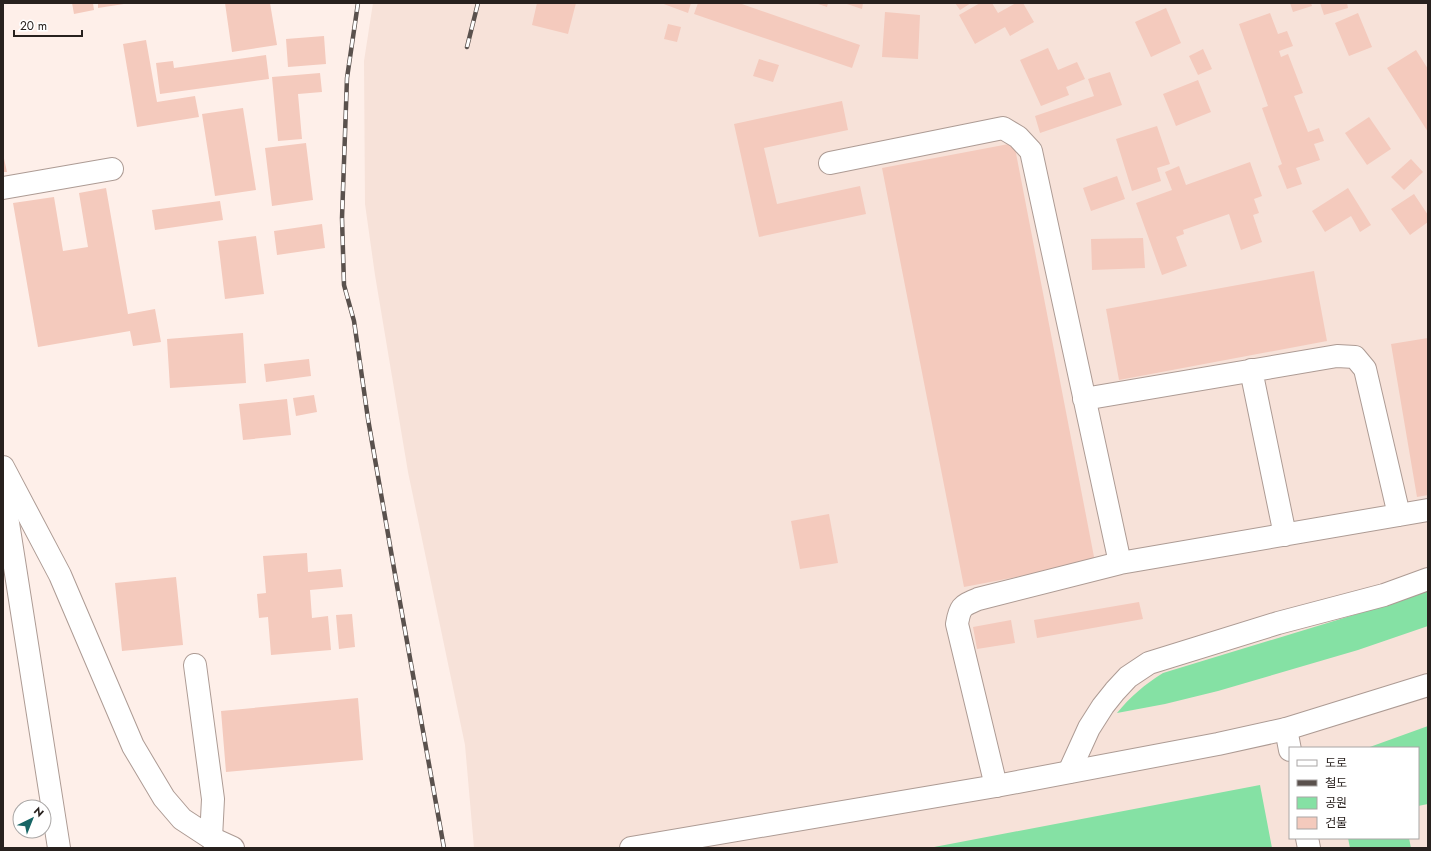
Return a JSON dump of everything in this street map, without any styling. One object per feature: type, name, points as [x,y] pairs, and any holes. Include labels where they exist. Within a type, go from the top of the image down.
[{"type":"main road","points":[[830,163],[1003,128],[1018,137],[1031,151],[1120,563]]},
{"type":"main road","points":[[3,188],[112,169]]},
{"type":"main road","points":[[1084,399],[1337,356],[1355,357],[1365,369],[1399,515]]},
{"type":"main road","points":[[1251,370],[1285,535]]},
{"type":"main road","points":[[3,467],[60,575],[133,746],[164,798],[182,819],[211,838],[234,848]]},
{"type":"main road","points":[[3,491],[59,848]]},
{"type":"main road","points":[[996,786],[957,624],[959,611],[965,605],[978,599],[1120,563],[1428,510]]},
{"type":"main road","points":[[1069,772],[1090,728],[1103,706],[1128,677],[1149,663],[1278,623],[1384,595],[1428,578]]},
{"type":"main road","points":[[195,665],[214,799],[211,838]]},
{"type":"main road","points":[[631,848],[996,786],[1218,744],[1286,729],[1428,685]]},
{"type":"main road","points":[[1286,729],[1289,747]]},
{"type":"shaded area","points":[[373,3],[1428,3],[1428,848],[474,848],[465,745],[408,472],[375,275],[365,204],[364,61]]},
{"type":"green space","points":[[1428,591],[1428,626],[1358,650],[1218,691],[1165,704],[1117,713],[1138,691],[1163,673]]},
{"type":"green space","points":[[1428,726],[1428,804],[1419,806],[1419,747],[1370,747]]},
{"type":"green space","points":[[1260,785],[1272,848],[929,848]]},
{"type":"green space","points":[[1348,839],[1409,839],[1411,848],[1350,848]]},
{"type":"building","points":[[72,3],[93,3],[94,10],[74,14]]},
{"type":"building","points":[[98,3],[124,3],[124,4],[98,8]]},
{"type":"building","points":[[225,3],[270,3],[277,45],[232,52]]},
{"type":"building","points":[[537,3],[576,3],[568,34],[532,25]]},
{"type":"building","points":[[661,3],[691,3],[688,13]]},
{"type":"building","points":[[698,3],[739,3],[860,45],[852,68],[694,14]]},
{"type":"building","points":[[815,3],[828,3],[827,7]]},
{"type":"building","points":[[844,3],[863,3],[862,9]]},
{"type":"building","points":[[955,3],[971,3],[960,10]]},
{"type":"building","points":[[980,3],[992,3],[998,13],[1016,3],[1023,3],[1034,22],[1010,36],[1005,27],[975,44],[959,15]]},
{"type":"building","points":[[1290,3],[1311,3],[1312,6],[1293,12]]},
{"type":"building","points":[[1320,3],[1347,3],[1348,8],[1324,15]]},
{"type":"building","points":[[1166,8],[1181,43],[1151,57],[1135,22]]},
{"type":"building","points":[[885,12],[920,15],[918,59],[882,57]]},
{"type":"building","points":[[1270,13],[1278,34],[1287,31],[1293,46],[1279,51],[1281,57],[1288,54],[1303,93],[1294,96],[1308,132],[1319,128],[1324,141],[1314,144],[1320,160],[1296,168],[1302,184],[1287,189],[1278,166],[1282,164],[1262,108],[1268,106],[1239,24]]},
{"type":"building","points":[[1358,13],[1372,47],[1349,56],[1335,23]]},
{"type":"building","points":[[668,24],[681,27],[677,42],[664,39]]},
{"type":"building","points":[[324,36],[326,64],[288,67],[286,39]]},
{"type":"building","points":[[146,40],[157,102],[195,96],[199,117],[137,127],[123,44]]},
{"type":"building","points":[[1048,48],[1058,70],[1077,62],[1085,79],[1066,87],[1069,95],[1041,106],[1020,60]]},
{"type":"building","points":[[1203,49],[1212,69],[1198,75],[1189,56]]},
{"type":"building","points":[[1416,50],[1428,69],[1428,132],[1387,68]]},
{"type":"building","points":[[266,55],[269,79],[160,94],[156,63],[173,61],[174,68]]},
{"type":"building","points":[[759,59],[779,65],[773,82],[753,76]]},
{"type":"building","points":[[1110,72],[1122,105],[1040,133],[1035,116],[1094,96],[1088,79]]},
{"type":"building","points":[[320,73],[322,92],[298,94],[302,139],[278,141],[272,77]]},
{"type":"building","points":[[1198,80],[1211,112],[1176,126],[1163,94]]},
{"type":"building","points":[[842,101],[848,130],[764,148],[777,204],[860,186],[866,214],[759,237],[734,124]]},
{"type":"building","points":[[243,108],[256,190],[215,196],[202,114]]},
{"type":"building","points":[[1369,117],[1391,149],[1367,165],[1345,133]]},
{"type":"building","points":[[1157,126],[1170,164],[1157,168],[1161,181],[1132,191],[1116,139]]},
{"type":"building","points":[[306,143],[313,200],[272,206],[265,148]]},
{"type":"building","points":[[1014,143],[1095,562],[964,587],[882,168]]},
{"type":"building","points":[[3,154],[7,172],[3,172]]},
{"type":"building","points":[[1411,159],[1423,172],[1404,190],[1391,177]]},
{"type":"building","points":[[1250,162],[1262,196],[1254,199],[1259,213],[1253,215],[1262,242],[1241,250],[1229,214],[1183,230],[1184,234],[1176,237],[1187,266],[1162,275],[1136,203],[1172,190],[1165,172],[1179,166],[1186,185]]},
{"type":"building","points":[[1117,176],[1125,199],[1091,211],[1083,188]]},
{"type":"building","points":[[106,188],[128,314],[155,309],[161,342],[133,346],[130,331],[38,347],[13,203],[54,197],[63,251],[88,247],[79,193]]},
{"type":"building","points":[[1348,188],[1371,225],[1360,232],[1351,216],[1325,232],[1312,211]]},
{"type":"building","points":[[1414,194],[1428,215],[1428,222],[1410,235],[1391,209]]},
{"type":"building","points":[[220,201],[223,220],[155,230],[152,210]]},
{"type":"building","points":[[322,224],[325,248],[277,255],[274,231]]},
{"type":"building","points":[[256,236],[264,294],[225,299],[218,241]]},
{"type":"building","points":[[1143,238],[1145,268],[1092,270],[1091,239]]},
{"type":"building","points":[[1314,271],[1327,341],[1119,380],[1106,309]]},
{"type":"building","points":[[243,333],[246,383],[170,388],[167,339]]},
{"type":"building","points":[[1428,338],[1428,495],[1417,497],[1391,344]]},
{"type":"building","points":[[309,359],[311,376],[266,382],[264,364]]},
{"type":"building","points":[[314,395],[317,412],[296,416],[293,398]]},
{"type":"building","points":[[287,399],[291,435],[243,440],[239,404]]},
{"type":"building","points":[[829,514],[838,563],[800,569],[791,521]]},
{"type":"building","points":[[307,553],[308,572],[341,569],[343,587],[310,590],[312,618],[328,616],[331,650],[271,655],[268,617],[259,618],[257,594],[266,593],[263,556]]},
{"type":"building","points":[[176,577],[183,645],[122,651],[115,583]]},
{"type":"building","points":[[1139,602],[1143,619],[1037,638],[1034,620]]},
{"type":"building","points":[[352,614],[355,647],[339,649],[336,615]]},
{"type":"building","points":[[1011,620],[1015,643],[977,649],[973,627]]},
{"type":"building","points":[[358,698],[363,760],[226,772],[221,711]]},
{"type":"railway","points":[[358,3],[347,78],[342,218],[344,285],[354,321],[368,419],[444,848]]},
{"type":"railway","points":[[467,47],[478,3]]}]
